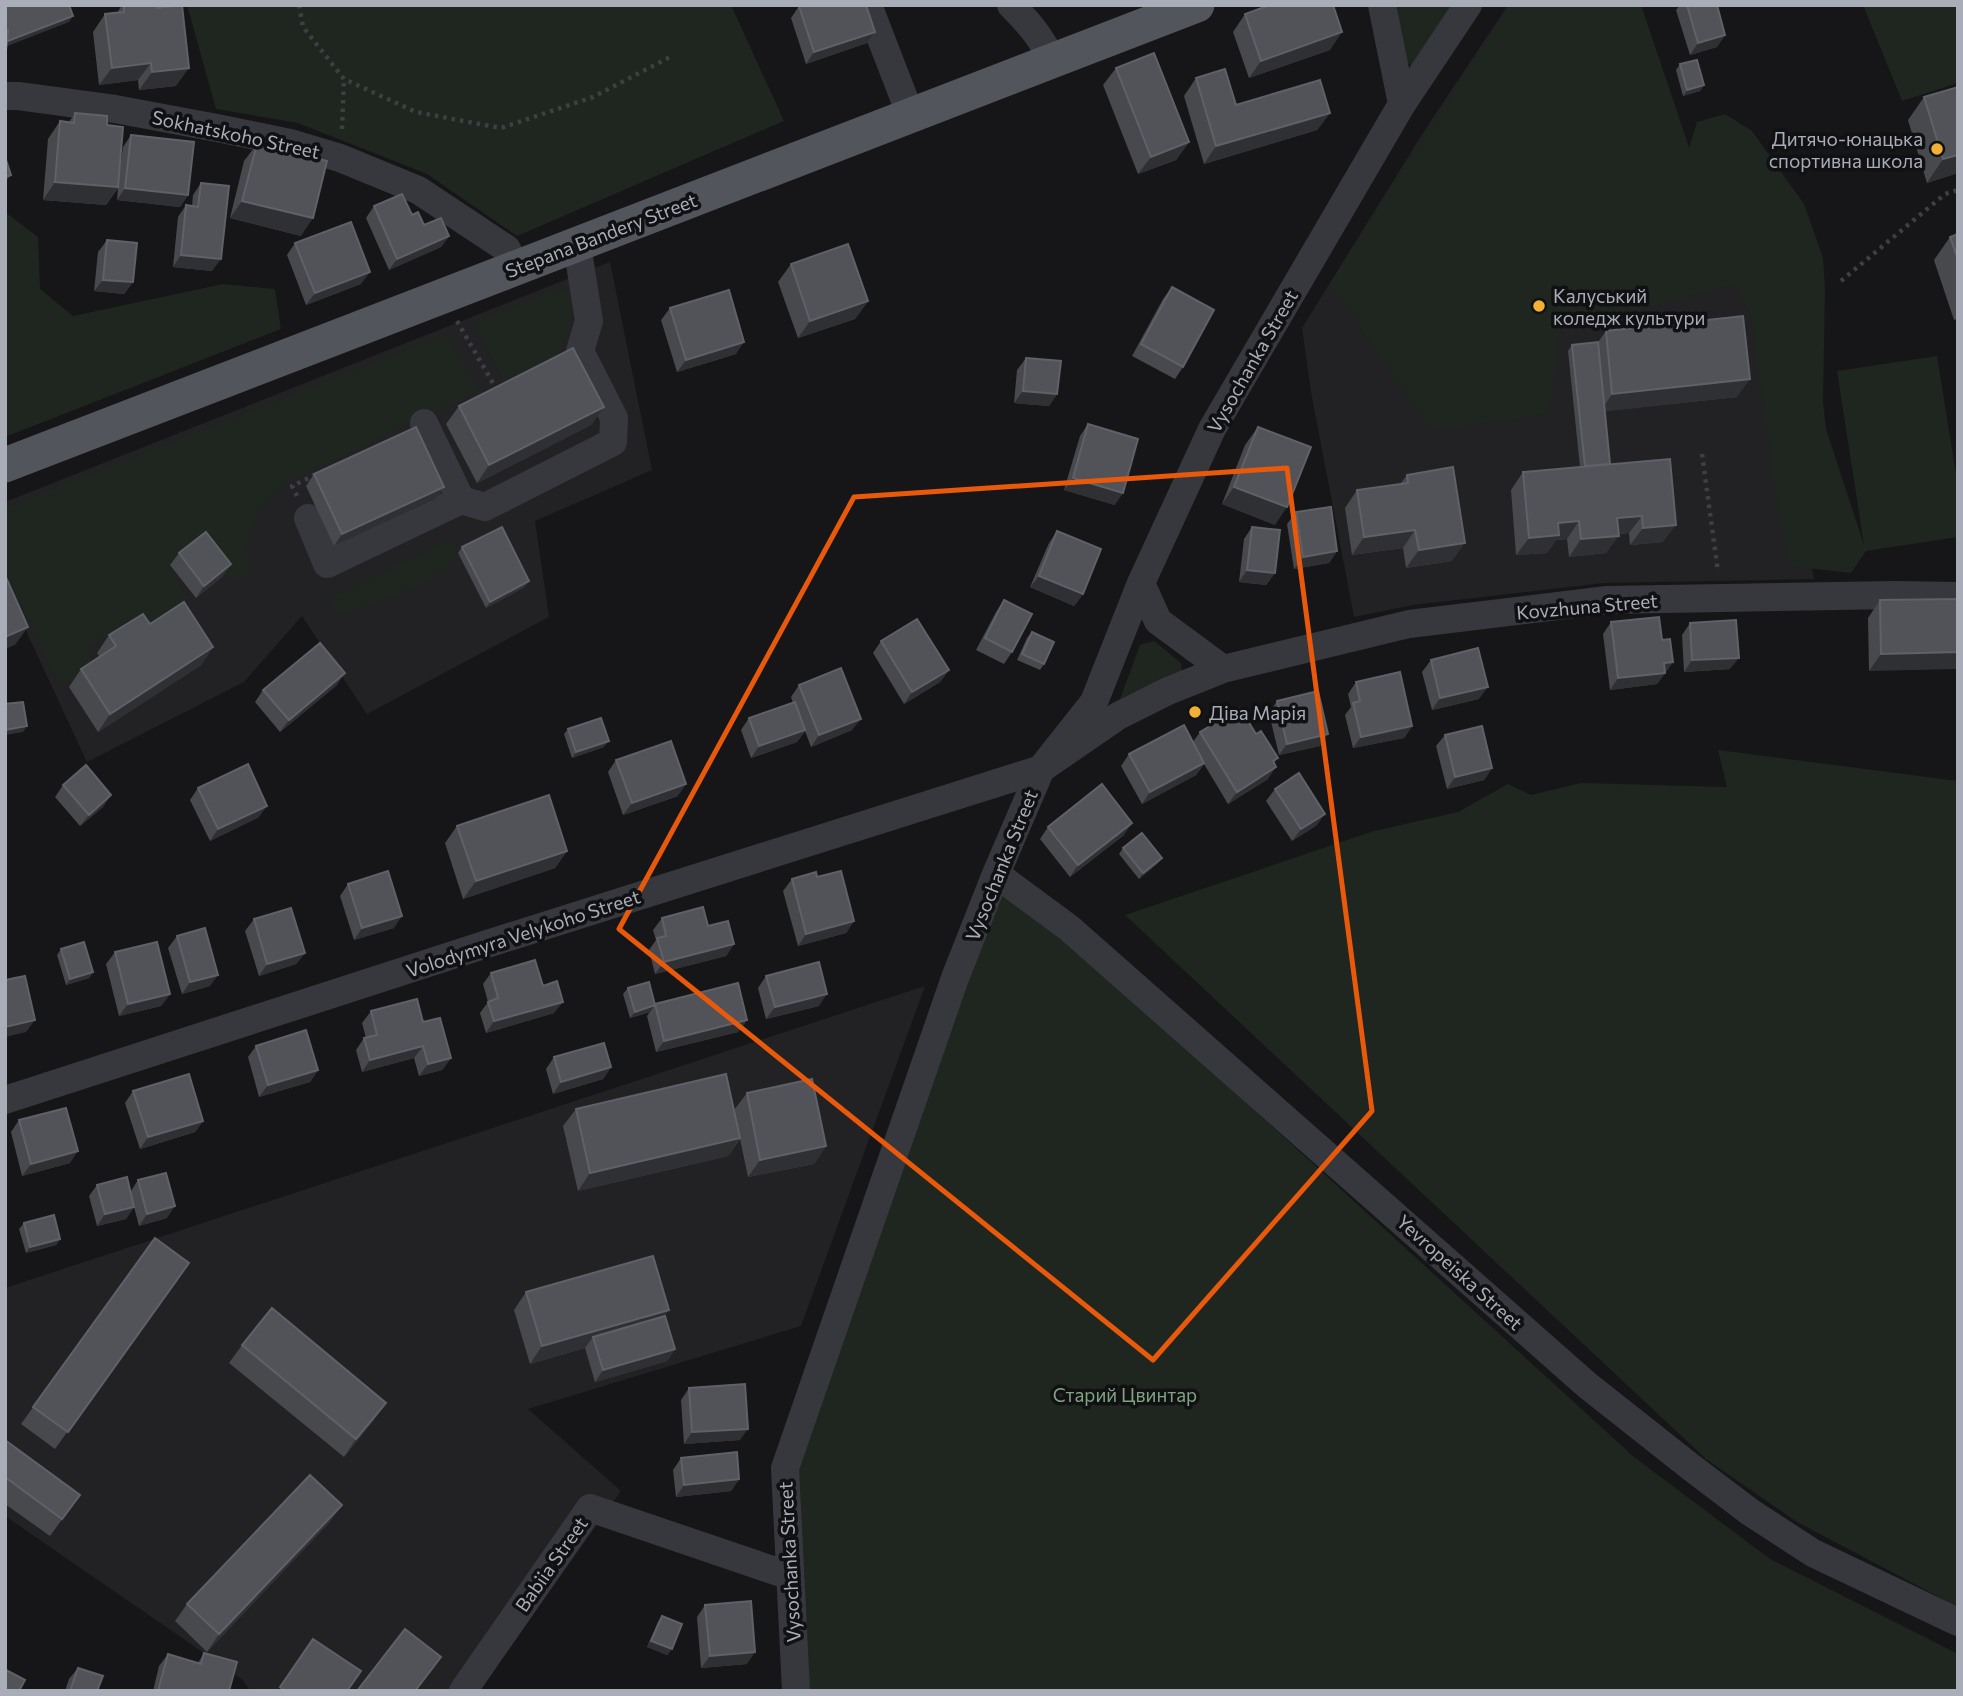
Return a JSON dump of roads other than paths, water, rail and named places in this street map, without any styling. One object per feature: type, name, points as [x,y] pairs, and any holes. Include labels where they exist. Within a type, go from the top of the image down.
[{"type":"main road","name":"Stepana Bandery Street","points":[[5,465],[1196,5]]},
{"type":"street","points":[[868,5],[911,116]]},
{"type":"street","points":[[1011,5],[1043,41],[1052,61]]},
{"type":"street","points":[[1382,5],[1402,104]]},
{"type":"street","name":"Vysochanka Street","points":[[796,1691],[785,1468],[955,978],[996,874],[1041,769],[1094,702],[1142,583],[1212,429],[1402,104],[1468,5]]},
{"type":"street","name":"Sokhatskoho Street","points":[[5,96],[128,111],[290,143],[340,158],[418,190],[507,248],[514,267]]},
{"type":"street","points":[[307,518],[327,564],[461,500],[485,507],[612,442],[614,418],[580,351],[589,321],[577,245]]},
{"type":"street","points":[[424,423],[461,500]]},
{"type":"street","points":[[1142,583],[1158,621],[1223,669]]},
{"type":"street","name":"Kovzhuna Street","points":[[1041,769],[1118,716],[1168,691],[1223,669],[1409,624],[1606,600],[1895,594],[1958,596]]},
{"type":"street","name":"Volodymyra Velykoho Street","points":[[5,1100],[1041,769]]},
{"type":"street","name":"Yevropeiska Street","points":[[996,874],[1069,928],[1587,1385],[1692,1468],[1750,1512],[1813,1553],[1958,1622]]},
{"type":"street","name":"Babiia Street","points":[[463,1691],[590,1508],[790,1576]]},
{"type":"place","name":"Дитячо-юнацька спортивна школа","points":[[1937,149]]},
{"type":"place","name":"Калуський коледж культури","points":[[1539,306]]},
{"type":"place","name":"Діва Марія","points":[[1195,712]]},
{"type":"park label","name":"Старий Цвинтар","points":[[1125,1394]]}]
